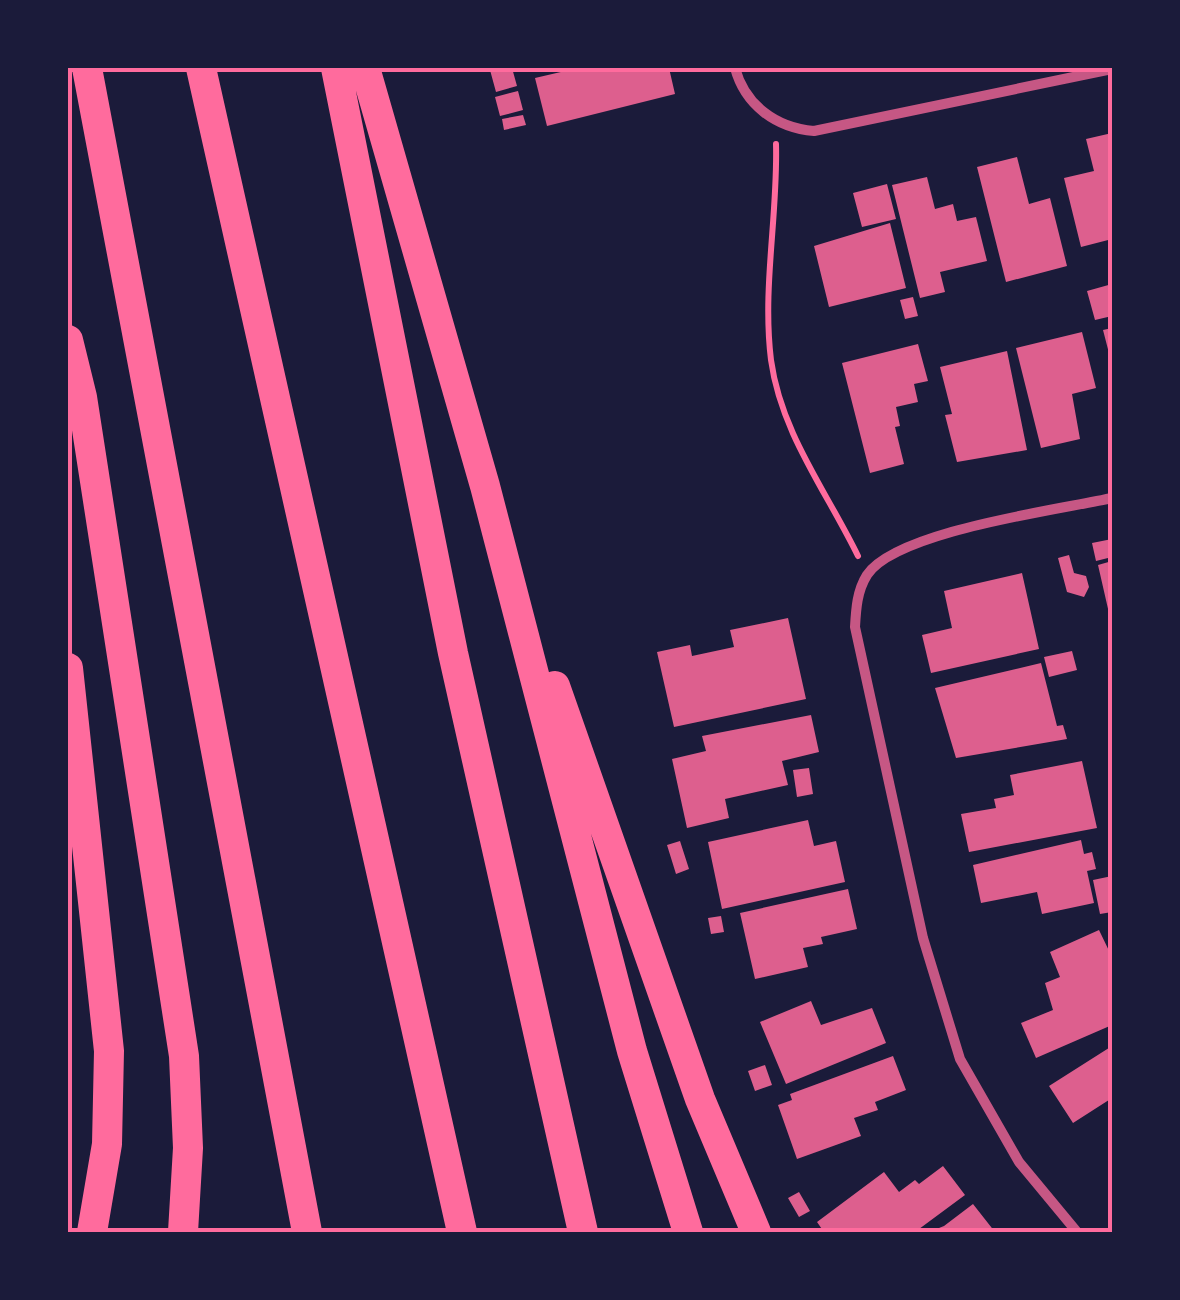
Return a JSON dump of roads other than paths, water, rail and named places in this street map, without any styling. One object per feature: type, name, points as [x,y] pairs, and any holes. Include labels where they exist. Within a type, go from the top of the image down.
[{"type":"highway","points":[[87,68],[307,1232]]},
{"type":"highway","points":[[201,68],[462,1232]]},
{"type":"highway","points":[[336,68],[453,653],[583,1232]]},
{"type":"highway","points":[[365,68],[485,486],[632,1051],[688,1232]]},
{"type":"highway","points":[[68,340],[82,397],[184,1056],[188,1148],[183,1232]]},
{"type":"highway","points":[[485,486],[700,1099],[756,1232]]},
{"type":"highway","points":[[68,668],[109,1050],[106,1144],[92,1232]]},
{"type":"street","points":[[735,68],[744,92],[775,120],[795,129],[837,128],[1112,69]]},
{"type":"street","points":[[1077,1232],[1019,1162],[986,1108],[960,1058],[941,1004],[855,627],[856,600],[867,575],[906,544],[1112,498]]}]
